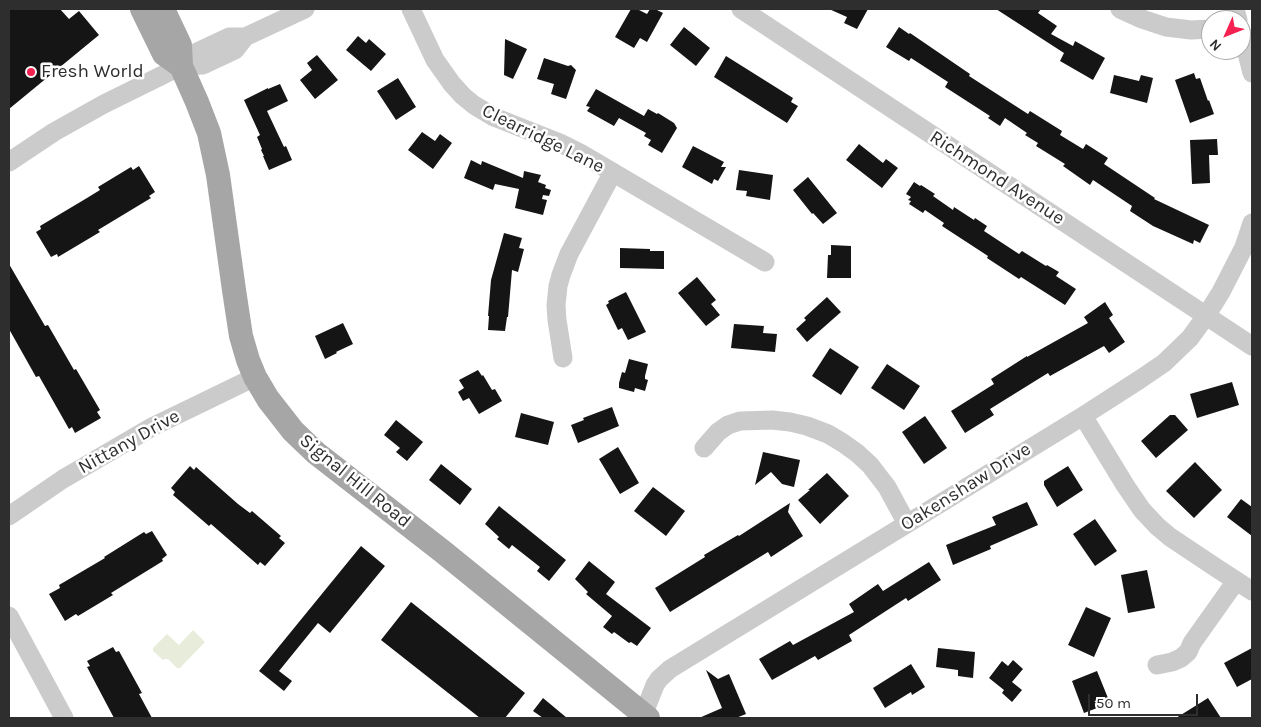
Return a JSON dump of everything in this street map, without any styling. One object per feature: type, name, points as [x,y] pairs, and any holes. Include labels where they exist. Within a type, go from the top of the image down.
[{"type":"main road","name":"Signal Hill Road","points":[[142,9],[164,54],[181,66]]},
{"type":"main road","name":"Signal Hill Road","points":[[163,9],[180,45],[181,66],[198,102],[215,157],[241,336],[255,377],[268,399],[293,431],[316,453],[442,551],[645,717]]},
{"type":"street","points":[[9,162],[54,132],[104,104],[181,66],[203,65],[235,50],[244,37],[305,9]]},
{"type":"street","name":"Clearridge Lane","points":[[411,9],[435,60],[452,84],[474,105],[494,117],[560,143],[580,153],[765,262]]},
{"type":"street","name":"Richmond Avenue","points":[[741,9],[1252,346]]},
{"type":"street","points":[[1120,9],[1166,27],[1201,30]]},
{"type":"street","points":[[1249,60],[1252,73]]},
{"type":"street","points":[[563,358],[556,305],[561,275],[569,254],[613,172]]},
{"type":"street","name":"Oakenshaw Drive","points":[[645,717],[655,685],[670,670],[1083,416],[1164,363],[1190,338],[1206,316],[1241,254],[1252,223]]},
{"type":"street","name":"Nittany Drive","points":[[9,516],[63,479],[152,427],[255,377]]},
{"type":"street","points":[[1083,416],[1125,485],[1142,510],[1157,526],[1170,537],[1244,586],[1192,643],[1188,652],[1172,662],[1157,665]]},
{"type":"street","points":[[704,448],[718,432],[728,425],[740,421],[772,420],[807,426],[828,434],[843,443],[870,465],[887,486],[907,524]]},
{"type":"street","points":[[9,616],[64,718]]},
{"type":"green space","points":[[193,630],[205,642],[180,668],[177,668],[168,659],[163,660],[153,651],[153,648],[167,634],[179,645]]},
{"type":"building","name":"Fresh World","points":[[9,9],[60,9],[69,19],[79,11],[99,35],[9,109]]},
{"type":"building","points":[[631,9],[637,9],[647,14],[650,9],[655,9],[663,13],[647,42],[640,38],[634,48],[615,37]]},
{"type":"building","points":[[829,9],[868,9],[857,29],[844,23],[847,17]]},
{"type":"building","points":[[996,9],[1041,9],[1038,13],[1057,26],[1051,34],[1073,46],[1075,41],[1105,58],[1093,80],[1060,61],[1064,53]]},
{"type":"building","points":[[684,27],[710,48],[696,66],[670,45]]},
{"type":"building","points":[[899,27],[1028,114],[1030,111],[1062,131],[1060,135],[1083,149],[1086,144],[1108,158],[1104,164],[1154,199],[1209,225],[1200,243],[1194,240],[1193,244],[1153,226],[1130,211],[1132,206],[1093,180],[1090,185],[1063,166],[1065,164],[1036,146],[1038,143],[1025,135],[1027,133],[1005,118],[1000,126],[988,118],[990,116],[945,87],[948,82],[911,58],[909,61],[886,47]]},
{"type":"building","points":[[358,36],[366,43],[369,39],[386,54],[371,71],[346,50]]},
{"type":"building","points":[[505,39],[527,49],[513,79],[504,75]]},
{"type":"building","points":[[317,55],[338,80],[315,99],[300,80],[312,70],[307,63]]},
{"type":"building","points":[[726,56],[793,98],[791,102],[798,106],[787,123],[714,77]]},
{"type":"building","points":[[544,58],[568,66],[571,65],[576,70],[566,99],[551,94],[554,84],[537,79]]},
{"type":"building","points":[[1194,73],[1196,79],[1200,78],[1214,114],[1190,123],[1175,80]]},
{"type":"building","points":[[1114,75],[1139,81],[1141,75],[1153,78],[1147,103],[1110,93]]},
{"type":"building","points":[[398,78],[416,107],[396,120],[377,91]]},
{"type":"building","points":[[280,84],[288,101],[267,111],[292,160],[269,170],[257,137],[260,135],[244,100]]},
{"type":"building","points":[[596,89],[644,116],[648,109],[674,123],[677,128],[662,153],[648,145],[651,140],[644,136],[646,133],[619,118],[614,126],[587,111],[590,107],[586,106]]},
{"type":"building","points":[[422,132],[435,141],[440,134],[452,143],[433,169],[408,150]]},
{"type":"building","points":[[1217,139],[1218,155],[1209,155],[1210,183],[1192,184],[1190,140]]},
{"type":"building","points":[[859,144],[883,163],[886,159],[898,168],[882,188],[846,160]]},
{"type":"building","points":[[693,146],[724,162],[721,167],[726,167],[718,181],[714,179],[712,184],[682,167]]},
{"type":"building","points":[[471,160],[481,165],[482,161],[523,178],[524,171],[541,175],[538,182],[546,185],[545,188],[551,190],[549,196],[543,195],[542,199],[547,200],[543,215],[515,208],[519,189],[495,184],[493,190],[464,178]]},
{"type":"building","points":[[139,166],[155,192],[149,196],[151,198],[58,257],[57,254],[51,257],[36,232],[41,229],[40,226],[100,190],[98,187],[131,167],[133,170]]},
{"type":"building","points":[[739,170],[773,175],[770,200],[746,196],[747,191],[736,190]]},
{"type":"building","points":[[808,177],[837,213],[823,224],[812,214],[793,190]]},
{"type":"building","points":[[914,182],[935,194],[933,196],[953,210],[954,207],[987,226],[984,231],[1019,254],[1022,251],[1059,272],[1056,276],[1076,289],[1065,305],[987,258],[988,256],[942,226],[944,223],[925,210],[923,213],[909,204],[911,201],[908,200],[911,197],[906,194]]},
{"type":"building","points":[[504,233],[522,238],[519,248],[524,249],[518,272],[512,270],[505,331],[488,330],[491,280]]},
{"type":"building","points":[[831,245],[851,246],[851,278],[827,278],[828,255],[831,255]]},
{"type":"building","points":[[620,248],[664,251],[664,269],[620,268]]},
{"type":"building","points":[[9,264],[45,326],[48,325],[100,410],[97,412],[101,418],[75,433],[72,427],[69,429],[39,376],[36,377],[9,329]]},
{"type":"building","points":[[697,277],[716,300],[711,304],[720,315],[706,326],[678,293]]},
{"type":"building","points":[[626,292],[646,332],[628,340],[622,328],[618,330],[606,305],[609,303],[608,301]]},
{"type":"building","points":[[827,297],[841,312],[807,342],[796,329],[806,320],[804,318]]},
{"type":"building","points":[[1105,302],[1113,315],[1109,318],[1125,342],[1109,353],[1104,346],[1050,376],[1048,373],[990,409],[994,415],[965,433],[951,411],[994,384],[991,379],[1027,356],[1088,323],[1084,317]]},
{"type":"building","points":[[343,323],[353,344],[325,359],[315,336]]},
{"type":"building","points":[[734,324],[764,326],[763,333],[777,334],[775,352],[731,348]]},
{"type":"building","points":[[830,348],[859,367],[841,395],[812,376]]},
{"type":"building","points":[[629,359],[648,364],[645,379],[648,380],[645,391],[635,388],[634,392],[619,388],[622,372],[625,373]]},
{"type":"building","points":[[887,364],[920,386],[904,410],[871,388]]},
{"type":"building","points":[[478,370],[492,390],[495,389],[502,401],[479,414],[469,398],[463,401],[458,392],[464,388],[459,380]]},
{"type":"building","points":[[1232,382],[1239,405],[1197,418],[1190,394]]},
{"type":"building","points":[[612,407],[619,426],[578,443],[571,425],[584,420],[583,418]]},
{"type":"building","points":[[521,413],[554,422],[548,445],[515,437]]},
{"type":"building","points":[[1170,415],[1175,415],[1188,430],[1156,458],[1141,441]]},
{"type":"building","points":[[925,416],[947,448],[924,464],[902,432]]},
{"type":"building","points":[[396,420],[423,442],[407,461],[396,452],[400,448],[384,435]]},
{"type":"building","points":[[618,447],[639,483],[620,494],[599,459]]},
{"type":"building","points":[[763,452],[800,460],[794,487],[782,484],[771,472],[755,485]]},
{"type":"building","points":[[1195,462],[1222,490],[1194,518],[1166,491]]},
{"type":"building","points":[[441,464],[472,489],[460,505],[429,480]]},
{"type":"building","points":[[190,466],[194,470],[196,467],[238,504],[250,513],[252,511],[281,536],[279,538],[285,543],[265,566],[260,562],[258,565],[211,524],[209,526],[173,495],[175,492],[171,488]]},
{"type":"building","points":[[1068,466],[1083,490],[1057,507],[1044,485],[1044,481]]},
{"type":"building","points":[[827,473],[849,496],[820,524],[798,500]]},
{"type":"building","points":[[653,487],[685,511],[666,536],[634,511]]},
{"type":"building","points":[[1241,499],[1252,507],[1252,536],[1227,517]]},
{"type":"building","points":[[1027,502],[1038,525],[990,546],[991,549],[953,565],[946,545],[996,525],[992,517]]},
{"type":"building","points":[[790,503],[788,512],[803,536],[771,557],[768,552],[670,612],[655,588],[705,557],[704,555],[739,536]]},
{"type":"building","points":[[499,506],[566,560],[549,581],[537,571],[540,567],[512,545],[509,549],[497,539],[499,537],[485,524]]},
{"type":"building","points":[[1095,519],[1117,551],[1095,566],[1073,534]]},
{"type":"building","points":[[152,531],[167,555],[162,559],[163,561],[111,593],[113,595],[78,616],[76,614],[65,621],[49,594],[60,588],[59,585],[144,532],[146,534]]},
{"type":"building","points":[[361,546],[385,566],[330,633],[318,623],[279,671],[292,681],[284,691],[259,671]]},
{"type":"building","points":[[589,561],[615,582],[606,594],[651,628],[637,646],[631,642],[629,643],[614,632],[612,634],[603,627],[612,616],[586,594],[588,592],[575,579]]},
{"type":"building","points":[[929,562],[941,580],[908,601],[906,598],[849,635],[852,641],[818,660],[815,656],[772,680],[759,659],[790,641],[793,645],[854,612],[849,604],[878,584],[883,591]]},
{"type":"building","points":[[1147,570],[1155,608],[1128,613],[1121,575]]},
{"type":"building","points":[[411,602],[525,693],[505,718],[480,718],[381,640]]},
{"type":"building","points":[[1086,607],[1111,618],[1094,657],[1068,645]]},
{"type":"building","points":[[113,647],[116,652],[119,651],[142,693],[139,694],[152,718],[114,718],[87,667],[90,666],[87,661]]},
{"type":"building","points":[[938,648],[975,652],[973,678],[958,676],[958,670],[936,667]]},
{"type":"building","points":[[1252,648],[1252,679],[1237,687],[1224,663]]},
{"type":"building","points":[[1013,660],[1023,669],[1012,682],[1022,690],[1012,702],[1002,693],[1004,690],[989,678],[1002,661],[1008,666]]},
{"type":"building","points":[[911,664],[925,687],[912,695],[911,692],[885,708],[873,688]]},
{"type":"building","points":[[706,670],[718,679],[729,674],[746,714],[736,718],[699,718],[722,708]]},
{"type":"building","points":[[1097,671],[1110,703],[1084,713],[1072,681]]},
{"type":"building","points":[[543,698],[567,718],[543,718],[533,711]]},
{"type":"building","points":[[1208,698],[1221,718],[1176,718]]},
{"type":"place","name":"Fresh World","points":[[31,72]]}]
